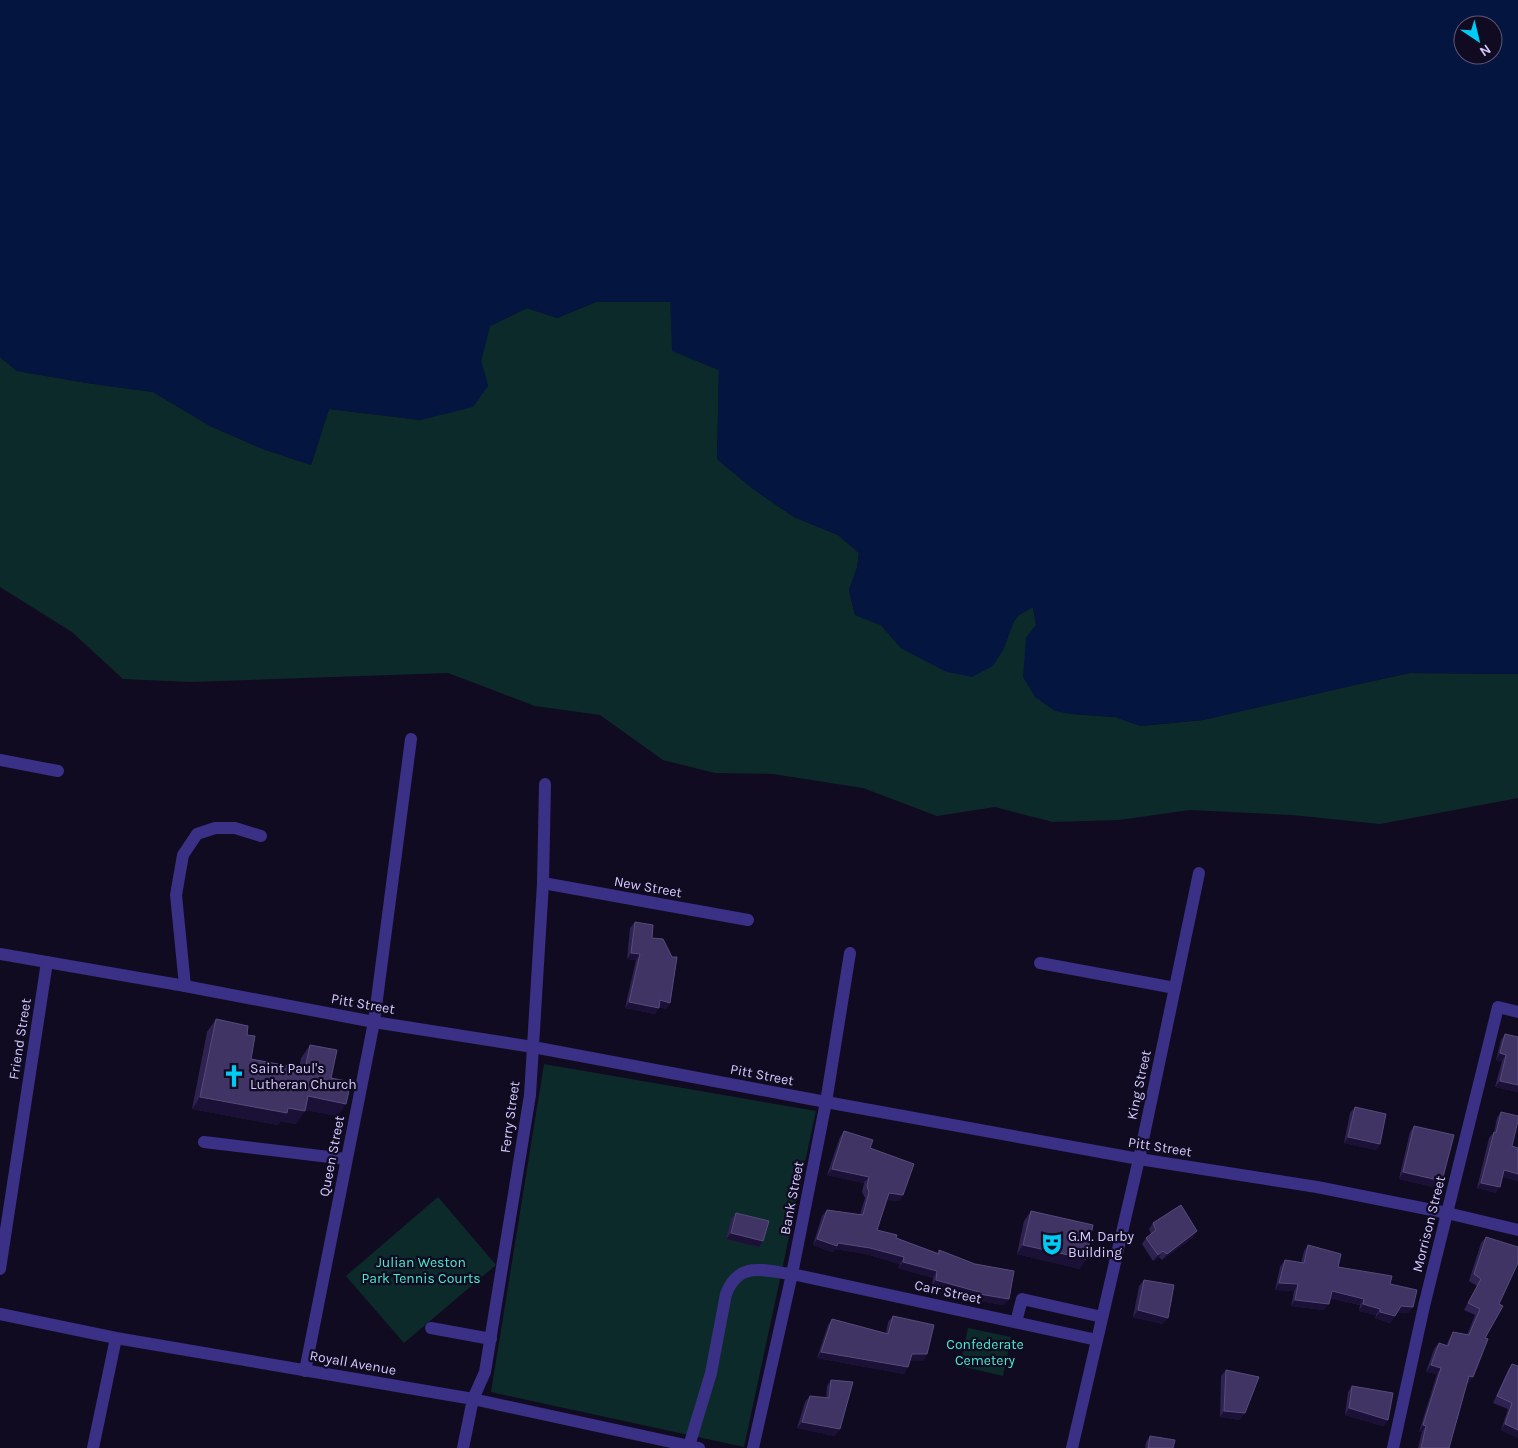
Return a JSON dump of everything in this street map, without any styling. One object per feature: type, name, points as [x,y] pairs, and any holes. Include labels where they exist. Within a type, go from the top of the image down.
[{"type":"street","name":"Queen Street","points":[[305,1370],[374,1022],[411,739]]},
{"type":"street","points":[[0,760],[58,772]]},
{"type":"street","name":"Ferry Street","points":[[463,1448],[473,1399],[485,1372],[530,1095],[543,883],[545,784]]},
{"type":"street","points":[[185,986],[176,895],[183,855],[197,834],[215,828],[235,828],[262,836]]},
{"type":"street","name":"King Street","points":[[1072,1448],[1139,1159],[1198,872]]},
{"type":"street","name":"New Street","points":[[543,883],[748,920]]},
{"type":"street","name":"Bank Street","points":[[754,1448],[792,1274],[826,1102],[850,953]]},
{"type":"street","name":"Pitt Street","points":[[0,954],[185,986],[374,1022],[533,1047],[1139,1159],[1317,1187],[1447,1213],[1518,1230]]},
{"type":"street","name":"Friend Street","points":[[0,1269],[47,962]]},
{"type":"street","points":[[1040,962],[1175,988]]},
{"type":"street","name":"Morrison Street","points":[[1393,1448],[1424,1306],[1498,1007],[1518,1012]]},
{"type":"street","points":[[204,1142],[346,1160]]},
{"type":"street","name":"Carr Street","points":[[694,1447],[729,1284],[736,1275],[754,1269],[792,1274],[1097,1340]]},
{"type":"street","points":[[1016,1322],[1022,1299],[1102,1316]]},
{"type":"street","name":"Royall Avenue","points":[[0,1314],[116,1338],[473,1399],[694,1447]]},
{"type":"street","points":[[431,1328],[491,1339]]},
{"type":"street","points":[[93,1448],[116,1338]]},
{"type":"green space","points":[[596,302],[671,302],[673,351],[719,370],[717,459],[753,489],[794,517],[838,535],[859,553],[857,568],[849,590],[855,615],[881,625],[901,648],[947,672],[1003,650],[1014,621],[1019,615],[1033,607],[1036,625],[1026,638],[1071,714],[1115,717],[1141,726],[1203,720],[1410,673],[1518,674],[1518,798],[1380,824],[1292,815],[1190,810],[1119,820],[1053,822],[995,807],[937,816],[863,788],[773,774],[715,773],[663,760],[600,715],[535,706],[448,673],[190,682],[123,679],[72,632],[0,587],[0,357],[17,371],[153,392],[210,426],[263,449],[311,465],[329,409],[421,420],[488,386],[481,361],[490,326],[527,308],[557,318]]},
{"type":"green space","points":[[544,1064],[816,1111],[744,1447],[491,1392]]},
{"type":"green space","name":"Julian Weston Park Tennis Courts","points":[[438,1197],[496,1265],[404,1343],[346,1276]]},
{"type":"green space","name":"Confederate Cemetery","points":[[968,1328],[1011,1337],[1003,1376],[960,1366]]},
{"type":"water","points":[[0,0],[1518,0],[1518,674],[1410,673],[1203,720],[1140,726],[1115,717],[1055,711],[1035,697],[1023,677],[1026,638],[1036,625],[1033,607],[1019,615],[1014,621],[1003,650],[993,666],[972,677],[947,672],[901,648],[881,625],[855,615],[849,590],[857,568],[859,553],[838,535],[794,517],[753,489],[717,459],[719,370],[672,351],[670,302],[596,302],[557,318],[527,308],[490,326],[481,361],[488,386],[473,407],[421,420],[329,409],[311,465],[263,449],[210,426],[153,392],[17,371],[0,357]]},
{"type":"building","points":[[635,922],[653,925],[652,938],[663,939],[672,957],[677,957],[670,1003],[660,1000],[659,1008],[629,1002],[640,954],[631,953]]},
{"type":"building","name":"Saint Paul's Lutheran Church","points":[[216,1019],[248,1026],[247,1035],[255,1036],[251,1059],[305,1069],[310,1045],[337,1050],[331,1078],[351,1082],[346,1104],[308,1096],[305,1111],[288,1108],[287,1113],[200,1097]]},
{"type":"building","points":[[1505,1034],[1518,1037],[1518,1085],[1500,1081],[1506,1055],[1500,1053]]},
{"type":"building","points":[[1355,1107],[1386,1114],[1380,1144],[1348,1137]]},
{"type":"building","points":[[1501,1112],[1518,1116],[1512,1146],[1518,1148],[1518,1174],[1504,1170],[1500,1187],[1481,1183]]},
{"type":"building","points":[[1414,1126],[1454,1135],[1442,1181],[1403,1172]]},
{"type":"building","points":[[844,1131],[873,1140],[870,1148],[914,1164],[903,1195],[889,1193],[877,1230],[897,1235],[896,1238],[939,1254],[939,1250],[975,1264],[1014,1271],[1009,1299],[979,1294],[979,1292],[936,1280],[937,1271],[903,1262],[904,1257],[870,1248],[838,1243],[837,1246],[817,1239],[827,1210],[863,1215],[869,1192],[867,1186],[869,1177],[832,1169]]},
{"type":"building","points":[[1181,1205],[1197,1231],[1167,1254],[1163,1251],[1158,1255],[1146,1238],[1156,1230],[1153,1223]]},
{"type":"building","name":"G.M. Darby Building","points":[[1031,1211],[1093,1225],[1086,1259],[1023,1245]]},
{"type":"building","points":[[736,1213],[769,1221],[763,1241],[731,1233]]},
{"type":"building","points":[[1486,1237],[1518,1247],[1518,1263],[1499,1304],[1503,1306],[1485,1338],[1488,1339],[1473,1377],[1469,1376],[1449,1448],[1421,1448],[1426,1426],[1423,1425],[1441,1368],[1431,1365],[1439,1343],[1448,1346],[1453,1332],[1469,1335],[1480,1309],[1468,1303],[1481,1279],[1474,1274]]},
{"type":"building","points":[[1308,1245],[1341,1254],[1338,1267],[1392,1276],[1390,1284],[1417,1290],[1413,1307],[1401,1306],[1395,1316],[1380,1312],[1380,1309],[1363,1304],[1364,1299],[1332,1291],[1329,1304],[1295,1300],[1298,1284],[1279,1283],[1285,1260],[1304,1263]]},
{"type":"building","points":[[1144,1280],[1174,1285],[1168,1318],[1138,1310]]},
{"type":"building","points":[[893,1316],[934,1325],[927,1354],[912,1354],[908,1367],[821,1352],[832,1319],[888,1334]]},
{"type":"building","points":[[1512,1364],[1518,1366],[1518,1430],[1505,1424],[1512,1403],[1497,1396]]},
{"type":"building","points":[[1226,1370],[1259,1377],[1245,1413],[1224,1411]]},
{"type":"building","points":[[831,1380],[853,1382],[840,1429],[802,1422],[810,1396],[829,1398]]},
{"type":"building","points":[[1352,1386],[1393,1393],[1388,1420],[1349,1408]]},
{"type":"building","points":[[1150,1436],[1175,1440],[1173,1448],[1148,1448]]},
{"type":"place","name":"Saint Paul's Lutheran Church","points":[[234,1076]]},
{"type":"place","name":"G.M. Darby Building","points":[[1052,1244]]}]
